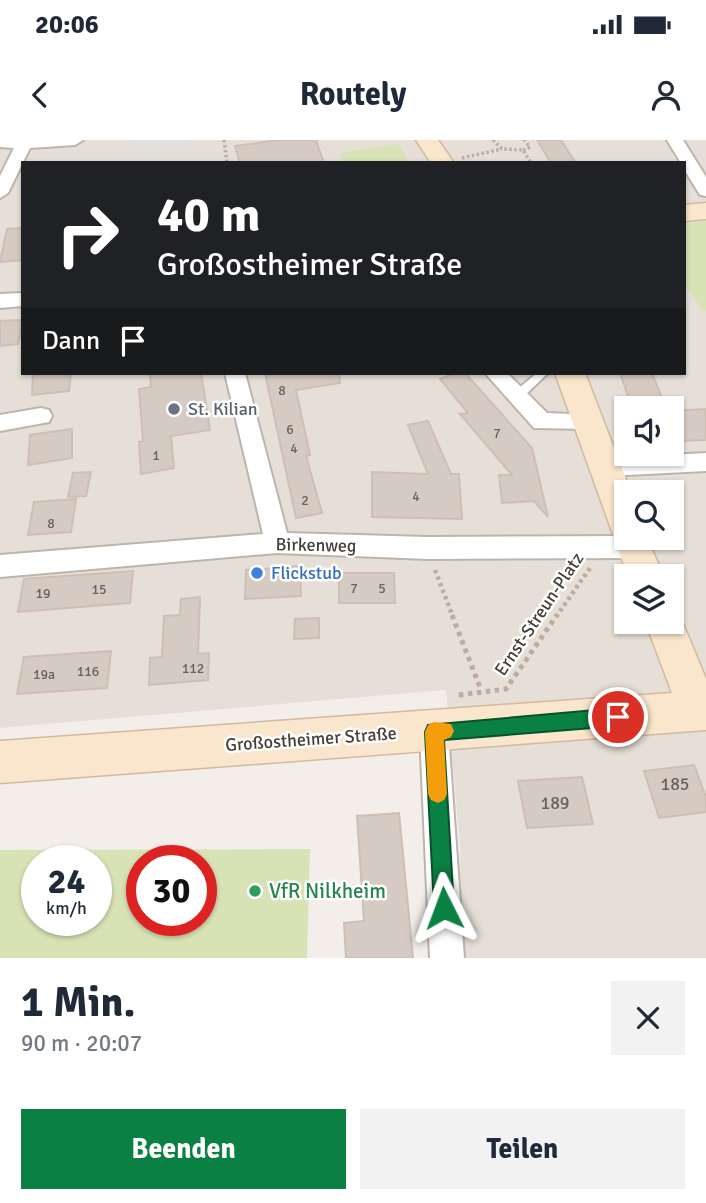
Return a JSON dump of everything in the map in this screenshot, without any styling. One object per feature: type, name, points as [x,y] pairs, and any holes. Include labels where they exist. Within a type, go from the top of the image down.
[{"type":"main road","points":[[427,140],[447,161]]},
{"type":"main road","points":[[686,213],[706,211]]},
{"type":"main road","points":[[571,375],[614,489]]},
{"type":"main road","points":[[669,634],[702,711]]},
{"type":"main road","name":"Großostheimer Straße","points":[[0,762],[702,711]]},
{"type":"street","points":[[0,142],[24,144],[74,140]]},
{"type":"street","points":[[675,140],[706,191]]},
{"type":"street","points":[[2,183],[24,144]]},
{"type":"street","points":[[0,301],[21,299]]},
{"type":"street","points":[[235,375],[277,543]]},
{"type":"street","points":[[497,375],[542,422],[588,421]]},
{"type":"street","points":[[0,424],[41,416]]},
{"type":"street","points":[[607,467],[706,462]]},
{"type":"street","name":"Birkenweg","points":[[0,566],[277,543],[428,548],[614,548]]},
{"type":"street","points":[[434,732],[447,958]]},
{"type":"lane","points":[[517,396],[541,375]]},
{"type":"path","points":[[223,140],[227,161]]},
{"type":"path","points":[[493,140],[502,149]]},
{"type":"path","points":[[452,161],[502,149],[523,150],[530,147],[524,140]]},
{"type":"path","points":[[523,150],[530,161]]},
{"type":"path","name":"Ernst-Streun-Platz","points":[[428,548],[481,690],[506,689],[596,560],[595,548]]},
{"type":"shaded area","points":[[0,140],[706,140],[706,958],[462,958],[460,845],[446,690],[0,728]]},
{"type":"shaded area","points":[[132,140],[191,140],[193,152],[133,158]]},
{"type":"green space","points":[[399,144],[408,161],[343,161],[340,153]]},
{"type":"green space","points":[[706,221],[706,311],[703,311],[686,285],[686,224]]},
{"type":"green space","name":"VfR Nilkheim","points":[[217,849],[310,849],[307,958],[0,958],[0,850],[21,850],[21,936],[112,936],[112,850],[126,850],[126,936],[217,936]]},
{"type":"building","points":[[279,140],[316,140],[323,161],[239,161],[235,146]]},
{"type":"building","points":[[537,140],[561,140],[575,161],[550,161]]},
{"type":"building","points":[[21,228],[21,260],[0,262],[7,229]]},
{"type":"building","points":[[21,320],[18,344],[0,346],[0,321]]},
{"type":"building","points":[[33,375],[71,375],[69,391],[32,395]]},
{"type":"building","name":"St. Kilian","points":[[150,375],[201,375],[210,430],[171,436],[174,468],[141,474],[139,442],[143,441],[139,389],[151,387]]},
{"type":"building","points":[[265,375],[339,375],[340,383],[296,390],[310,455],[306,456],[322,513],[296,518]]},
{"type":"building","points":[[451,375],[467,375],[532,448],[548,517],[534,501],[502,503],[499,475],[512,475],[460,414],[468,413],[440,379]]},
{"type":"building","points":[[621,375],[653,375],[661,396],[628,396]]},
{"type":"building","points":[[706,409],[706,440],[684,441],[684,410]]},
{"type":"building","points":[[428,421],[451,474],[459,474],[462,519],[372,517],[372,472],[428,474],[408,425]]},
{"type":"building","points":[[72,429],[72,458],[28,465],[30,435]]},
{"type":"building","points":[[91,472],[86,496],[68,497],[73,473]]},
{"type":"building","points":[[76,499],[71,532],[28,535],[34,502]]},
{"type":"building","points":[[300,566],[301,596],[245,599],[246,570]]},
{"type":"building","points":[[133,571],[130,603],[18,612],[24,579]]},
{"type":"building","points":[[339,573],[394,573],[395,603],[339,603]]},
{"type":"building","points":[[200,597],[198,654],[209,653],[208,680],[149,685],[150,658],[162,657],[164,616],[180,615],[181,599]]},
{"type":"building","points":[[319,618],[319,638],[294,639],[295,619]]},
{"type":"building","points":[[111,651],[107,688],[17,694],[24,657]]},
{"type":"building","points":[[694,765],[706,797],[706,812],[659,818],[644,771]]},
{"type":"building","points":[[582,777],[593,824],[527,828],[518,781]]},
{"type":"building","name":"VfR Nilkheim","points":[[399,813],[413,958],[346,958],[344,923],[364,921],[357,816]]},
{"type":"slow traffic","points":[[438,794],[434,732],[444,731]]},
{"type":"place","name":"St. Kilian","points":[[174,409]]},
{"type":"place","name":"Flickstub","points":[[257,573]]},
{"type":"place","name":"VfR Nilkheim","points":[[255,891]]},
{"type":"route","points":[[444,908],[434,732],[618,717]]}]
